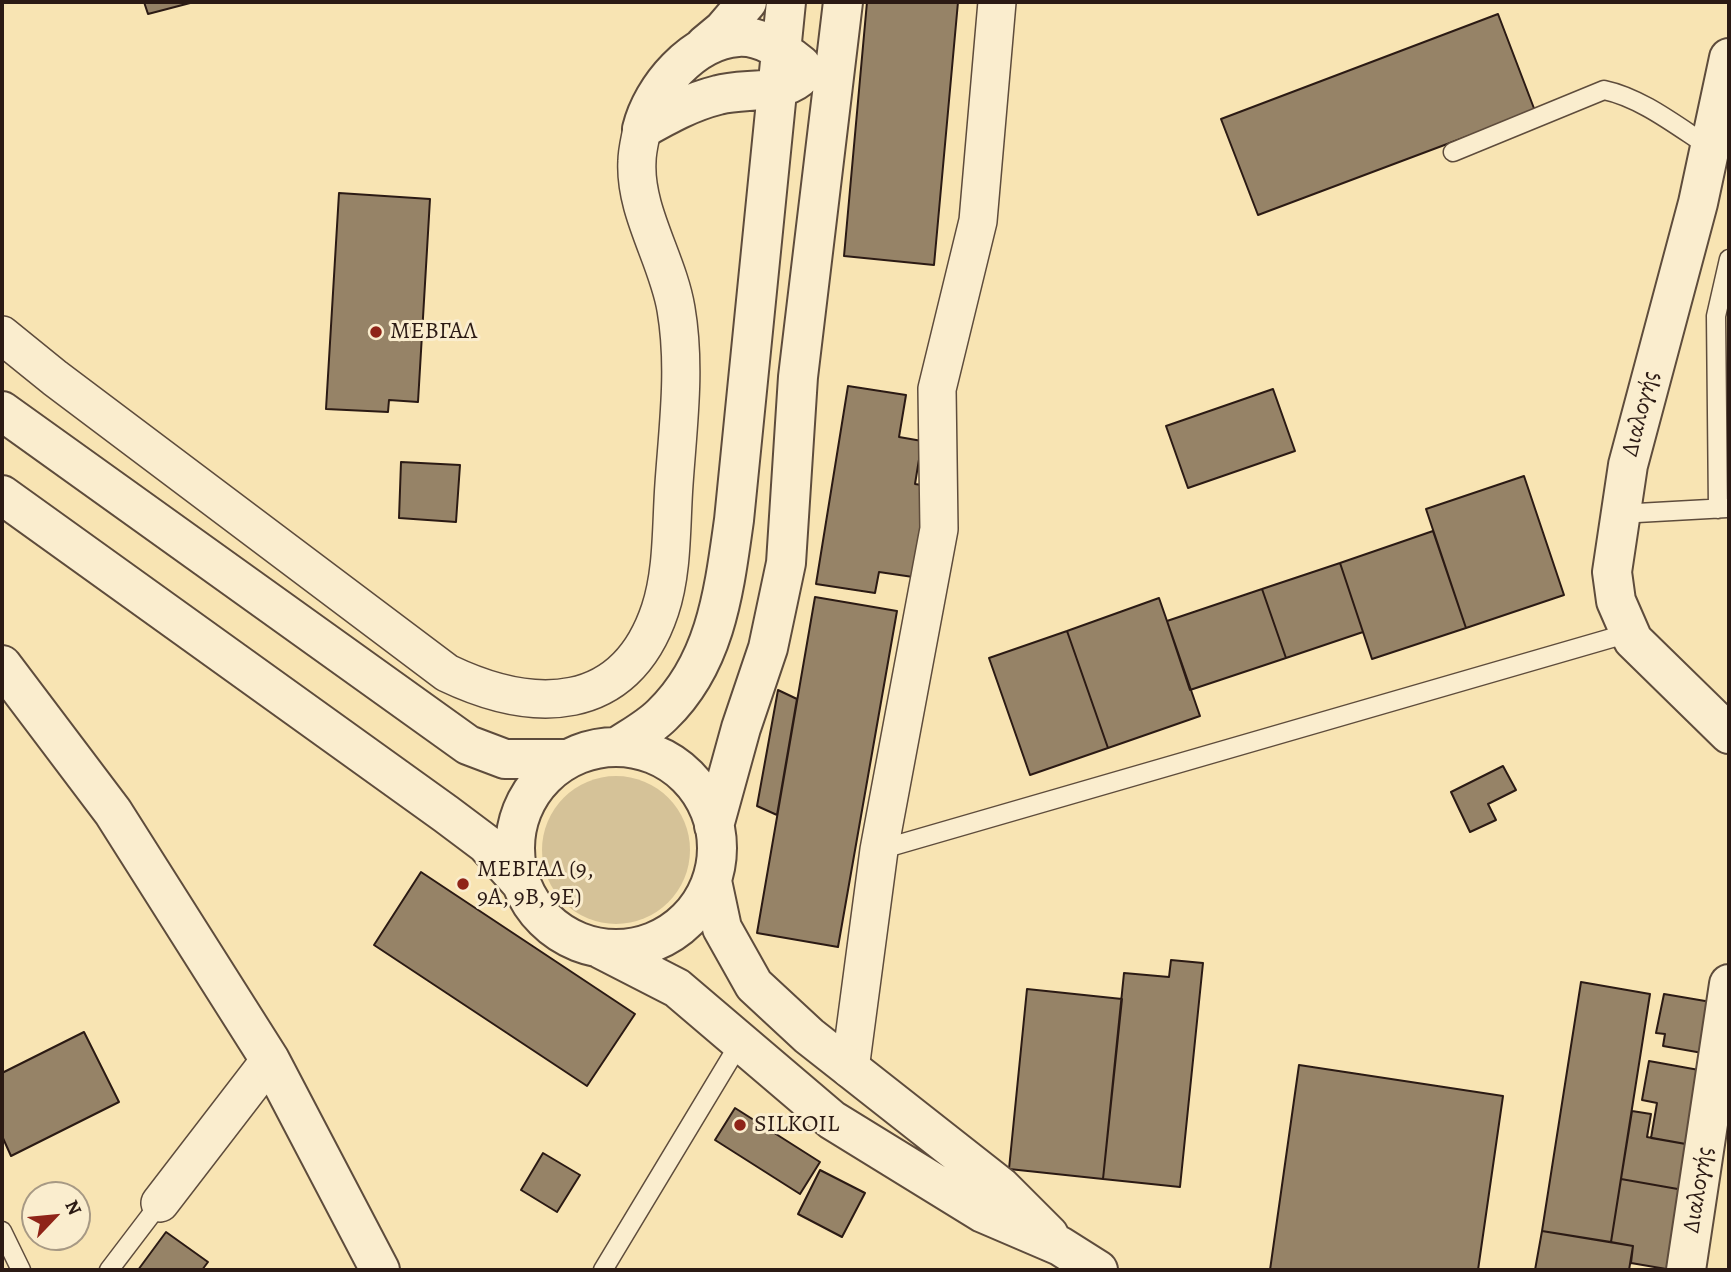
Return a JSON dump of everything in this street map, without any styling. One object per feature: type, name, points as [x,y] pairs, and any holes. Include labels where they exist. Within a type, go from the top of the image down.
[{"type":"street","points":[[2,335],[55,378],[447,673],[479,688],[517,699],[575,697],[603,687],[627,668],[647,641],[660,609],[668,571],[681,392],[681,348],[668,273],[639,190],[637,162],[642,130],[646,113],[668,79],[723,30],[747,2]]},
{"type":"street","points":[[617,747],[662,715],[690,680],[709,644],[722,603],[734,520],[769,158],[789,69],[786,2]]},
{"type":"street","points":[[714,826],[741,728],[768,648],[786,563],[797,377],[843,2]]},
{"type":"street","points":[[850,1069],[879,850],[939,528],[937,389],[978,221],[997,2]]},
{"type":"street","points":[[700,49],[739,37],[789,69],[829,123]]},
{"type":"street","points":[[642,130],[684,105],[747,89],[837,44]]},
{"type":"street","name":"Διαλογής","points":[[1729,58],[1711,148],[1648,387],[1619,514],[1612,572],[1616,601],[1629,633],[1640,649],[1729,734]]},
{"type":"street","points":[[721,94],[745,109],[761,136],[769,158]]},
{"type":"street","points":[[2,411],[468,745],[505,759],[564,760]]},
{"type":"street","points":[[2,495],[486,844],[520,883],[537,913],[556,930],[577,942],[601,949],[677,988],[832,1119],[983,1213],[1060,1246],[1098,1270]]},
{"type":"street","points":[[2,665],[113,812],[270,1060],[380,1270]]},
{"type":"street","points":[[520,883],[514,848],[519,813],[537,782],[564,760],[597,747],[632,747],[666,759],[692,781],[711,811],[718,846],[712,881],[695,912],[668,935],[636,948],[601,949]]},
{"type":"street","points":[[712,881],[722,928],[754,985],[809,1036],[1001,1187],[1060,1246]]},
{"type":"street","name":"Διαλογής","points":[[1686,1270],[1729,984]]},
{"type":"street","points":[[160,1203],[270,1060]]},
{"type":"lane","points":[[1453,152],[1604,90],[1662,116],[1711,148]]},
{"type":"lane","points":[[1619,514],[1724,509],[1716,316],[1729,259]]},
{"type":"lane","points":[[879,850],[1629,633]]},
{"type":"lane","points":[[603,1270],[741,1041]]},
{"type":"lane","points":[[109,1270],[160,1203]]},
{"type":"lane","points":[[2,1231],[21,1270]]},
{"type":"shaded area","points":[[616,776],[644,782],[668,798],[684,822],[690,850],[684,878],[668,902],[644,918],[616,924],[588,918],[564,902],[548,878],[542,850],[548,822],[564,798],[588,782]]},
{"type":"building","points":[[144,2],[194,2],[148,14]]},
{"type":"building","points":[[867,2],[958,2],[934,265],[844,256]]},
{"type":"building","points":[[1498,14],[1535,111],[1258,215],[1221,119]]},
{"type":"building","name":"ΜΕΒΓΑΛ","points":[[339,193],[430,199],[418,402],[389,400],[388,412],[326,409]]},
{"type":"building","points":[[848,386],[906,395],[899,437],[922,441],[915,484],[928,486],[913,577],[879,572],[875,593],[816,584]]},
{"type":"building","points":[[1273,389],[1295,451],[1188,488],[1166,426]]},
{"type":"building","points":[[401,462],[460,465],[456,522],[399,518]]},
{"type":"building","points":[[1524,476],[1564,595],[1466,628],[1426,509]]},
{"type":"building","points":[[1433,531],[1466,628],[1372,659],[1340,563]]},
{"type":"building","points":[[1340,563],[1363,632],[1286,658],[1262,589]]},
{"type":"building","points":[[1262,589],[1286,658],[1190,690],[1167,621]]},
{"type":"building","points":[[815,597],[897,611],[838,947],[757,933]]},
{"type":"building","points":[[1159,598],[1200,716],[1108,748],[1067,631]]},
{"type":"building","points":[[1067,631],[1108,748],[1030,775],[989,658]]},
{"type":"building","points":[[778,690],[797,699],[777,815],[757,806]]},
{"type":"building","points":[[1503,766],[1516,790],[1488,804],[1496,820],[1470,832],[1451,792]]},
{"type":"building","points":[[421,872],[635,1014],[587,1086],[374,945]]},
{"type":"building","points":[[1171,960],[1203,963],[1180,1187],[1103,1179],[1124,973],[1169,977]]},
{"type":"building","points":[[1581,982],[1650,994],[1611,1242],[1542,1231]]},
{"type":"building","points":[[1027,989],[1122,999],[1103,1179],[1009,1169]]},
{"type":"building","points":[[1664,994],[1717,1003],[1708,1054],[1663,1046],[1665,1034],[1656,1033]]},
{"type":"building","points":[[84,1032],[119,1102],[11,1156],[2,1136],[2,1073]]},
{"type":"building","points":[[1649,1061],[1710,1072],[1697,1146],[1651,1138],[1657,1103],[1642,1100]]},
{"type":"building","points":[[1299,1065],[1503,1096],[1478,1270],[1270,1270]]},
{"type":"building","points":[[735,1108],[820,1162],[800,1194],[715,1140]]},
{"type":"building","points":[[1632,1111],[1651,1114],[1647,1137],[1697,1146],[1689,1191],[1621,1179]]},
{"type":"building","points":[[543,1153],[580,1175],[557,1212],[521,1190]]},
{"type":"building","points":[[820,1170],[865,1193],[842,1237],[798,1214]]},
{"type":"building","points":[[1621,1179],[1689,1191],[1672,1270],[1631,1263],[1633,1246],[1611,1242]]},
{"type":"building","points":[[1542,1231],[1633,1246],[1629,1270],[1535,1270]]},
{"type":"building","points":[[166,1232],[208,1262],[202,1270],[138,1270]]},
{"type":"place","name":"ΜΕΒΓΑΛ","points":[[376,332]]},
{"type":"place","name":"ΜΕΒΓΑΛ (9, 9Α, 9Β, 9Ε)","points":[[463,884]]},
{"type":"place","name":"SILKOIL","points":[[740,1125]]}]
